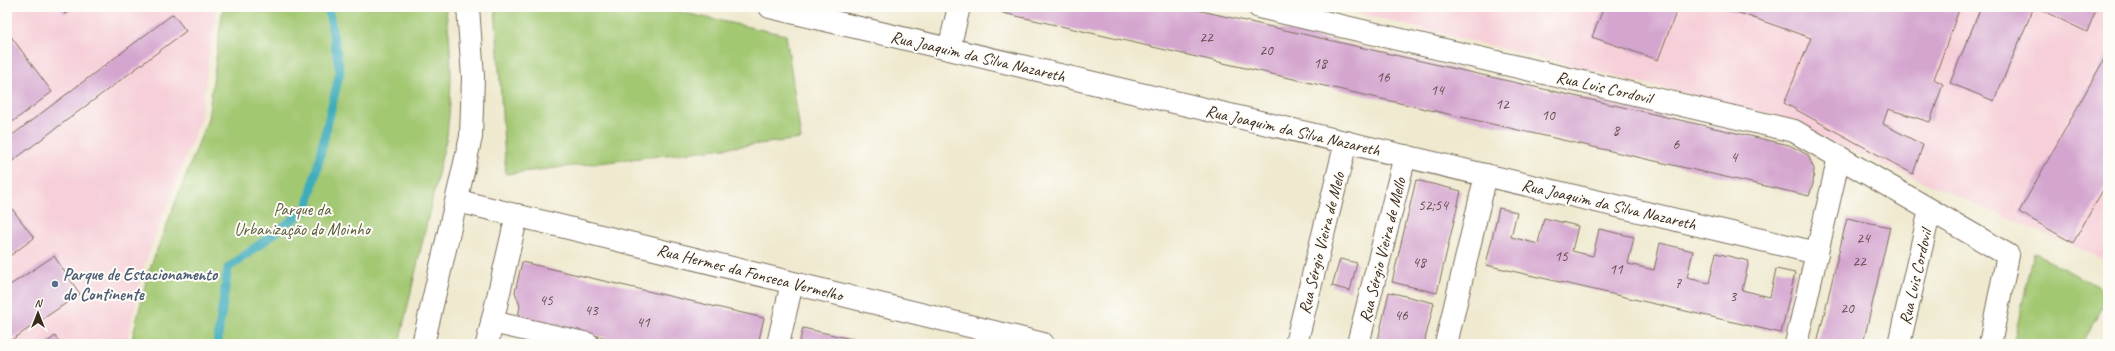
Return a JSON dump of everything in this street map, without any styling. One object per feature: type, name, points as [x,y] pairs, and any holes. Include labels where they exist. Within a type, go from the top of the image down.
[{"type":"street","points":[[423,344],[458,201],[471,137],[473,78],[468,7]]},
{"type":"street","name":"Rua Joaquim da Silva Nazareth","points":[[770,7],[1817,253]]},
{"type":"street","points":[[949,49],[959,7]]},
{"type":"street","name":"Rua Luis Cordovil","points":[[1260,7],[1794,131],[2008,255],[1990,344]]},
{"type":"street","name":"Rua Sérgio Vieira de Melo","points":[[1296,344],[1346,142]]},
{"type":"street","name":"Rua Sérgio Vieira de Mello","points":[[1358,344],[1405,156]]},
{"type":"street","points":[[1796,344],[1839,157]]},
{"type":"street","points":[[1446,344],[1486,175]]},
{"type":"street","name":"Rua Hermes da Fonseca Vermelho","points":[[458,201],[1043,344]]},
{"type":"street","name":"Rua Luis Cordovil","points":[[1899,344],[1930,210]]},
{"type":"street","points":[[487,344],[517,215]]},
{"type":"street","points":[[778,344],[792,283]]},
{"type":"street","points":[[492,322],[588,344]]},
{"type":"shaded area","points":[[7,7],[216,7],[200,119],[145,262],[126,344],[7,344]]},
{"type":"shaded area","points":[[1332,7],[2108,7],[2108,261],[1843,147],[1774,115]]},
{"type":"green space","name":"Parque da Urbanização do Moinho","points":[[223,7],[445,7],[448,23],[451,71],[447,135],[399,344],[131,344],[148,273],[208,119]]},
{"type":"green space","points":[[495,7],[657,7],[786,35],[801,139],[506,174]]},
{"type":"green space","points":[[2034,253],[2108,292],[2108,298],[2081,344],[2013,344]]},
{"type":"building","points":[[59,7],[75,7],[65,14]]},
{"type":"building","points":[[1005,7],[1184,7],[1789,145],[1808,155],[1814,169],[1813,184],[1809,196],[1003,13]]},
{"type":"building","points":[[1604,7],[1678,7],[1658,60],[1592,37]]},
{"type":"building","points":[[1722,7],[1960,7],[1934,79],[1943,84],[1930,122],[1888,109],[1883,124],[1923,145],[1913,174],[1784,103],[1811,38]]},
{"type":"building","points":[[1981,7],[2034,7],[1994,101],[1950,83]]},
{"type":"building","points":[[2035,7],[2097,7],[2087,32]]},
{"type":"building","points":[[173,14],[186,31],[7,165],[7,139]]},
{"type":"building","points":[[7,31],[52,92],[7,126]]},
{"type":"building","points":[[2107,54],[2108,181],[2073,243],[2019,212]]},
{"type":"building","points":[[1416,180],[1461,191],[1437,293],[1392,282]]},
{"type":"building","points":[[7,202],[34,238],[7,258]]},
{"type":"building","points":[[1499,208],[1517,212],[1511,237],[1538,244],[1544,218],[1578,226],[1572,251],[1593,256],[1599,229],[1634,237],[1628,264],[1654,270],[1660,243],[1693,251],[1687,278],[1709,283],[1716,253],[1749,261],[1742,290],[1770,297],[1776,269],[1795,273],[1781,333],[1486,265]]},
{"type":"building","points":[[1847,218],[1890,227],[1863,344],[1817,344]]},
{"type":"building","points":[[54,256],[80,294],[7,343],[7,287]]},
{"type":"building","points":[[1340,259],[1357,263],[1350,291],[1332,286]]},
{"type":"building","points":[[522,262],[764,318],[758,344],[631,344],[518,317],[520,306],[515,292]]},
{"type":"building","points":[[1389,292],[1434,303],[1424,344],[1377,344]]},
{"type":"building","points":[[803,328],[869,343],[869,344],[799,344]]},
{"type":"building","points":[[55,336],[61,344],[45,344]]},
{"type":"waterway","points":[[217,344],[228,268],[307,209],[340,72],[328,7]]},
{"type":"place","name":"Parque de Estacionamento do Continente","points":[[55,284]]}]
